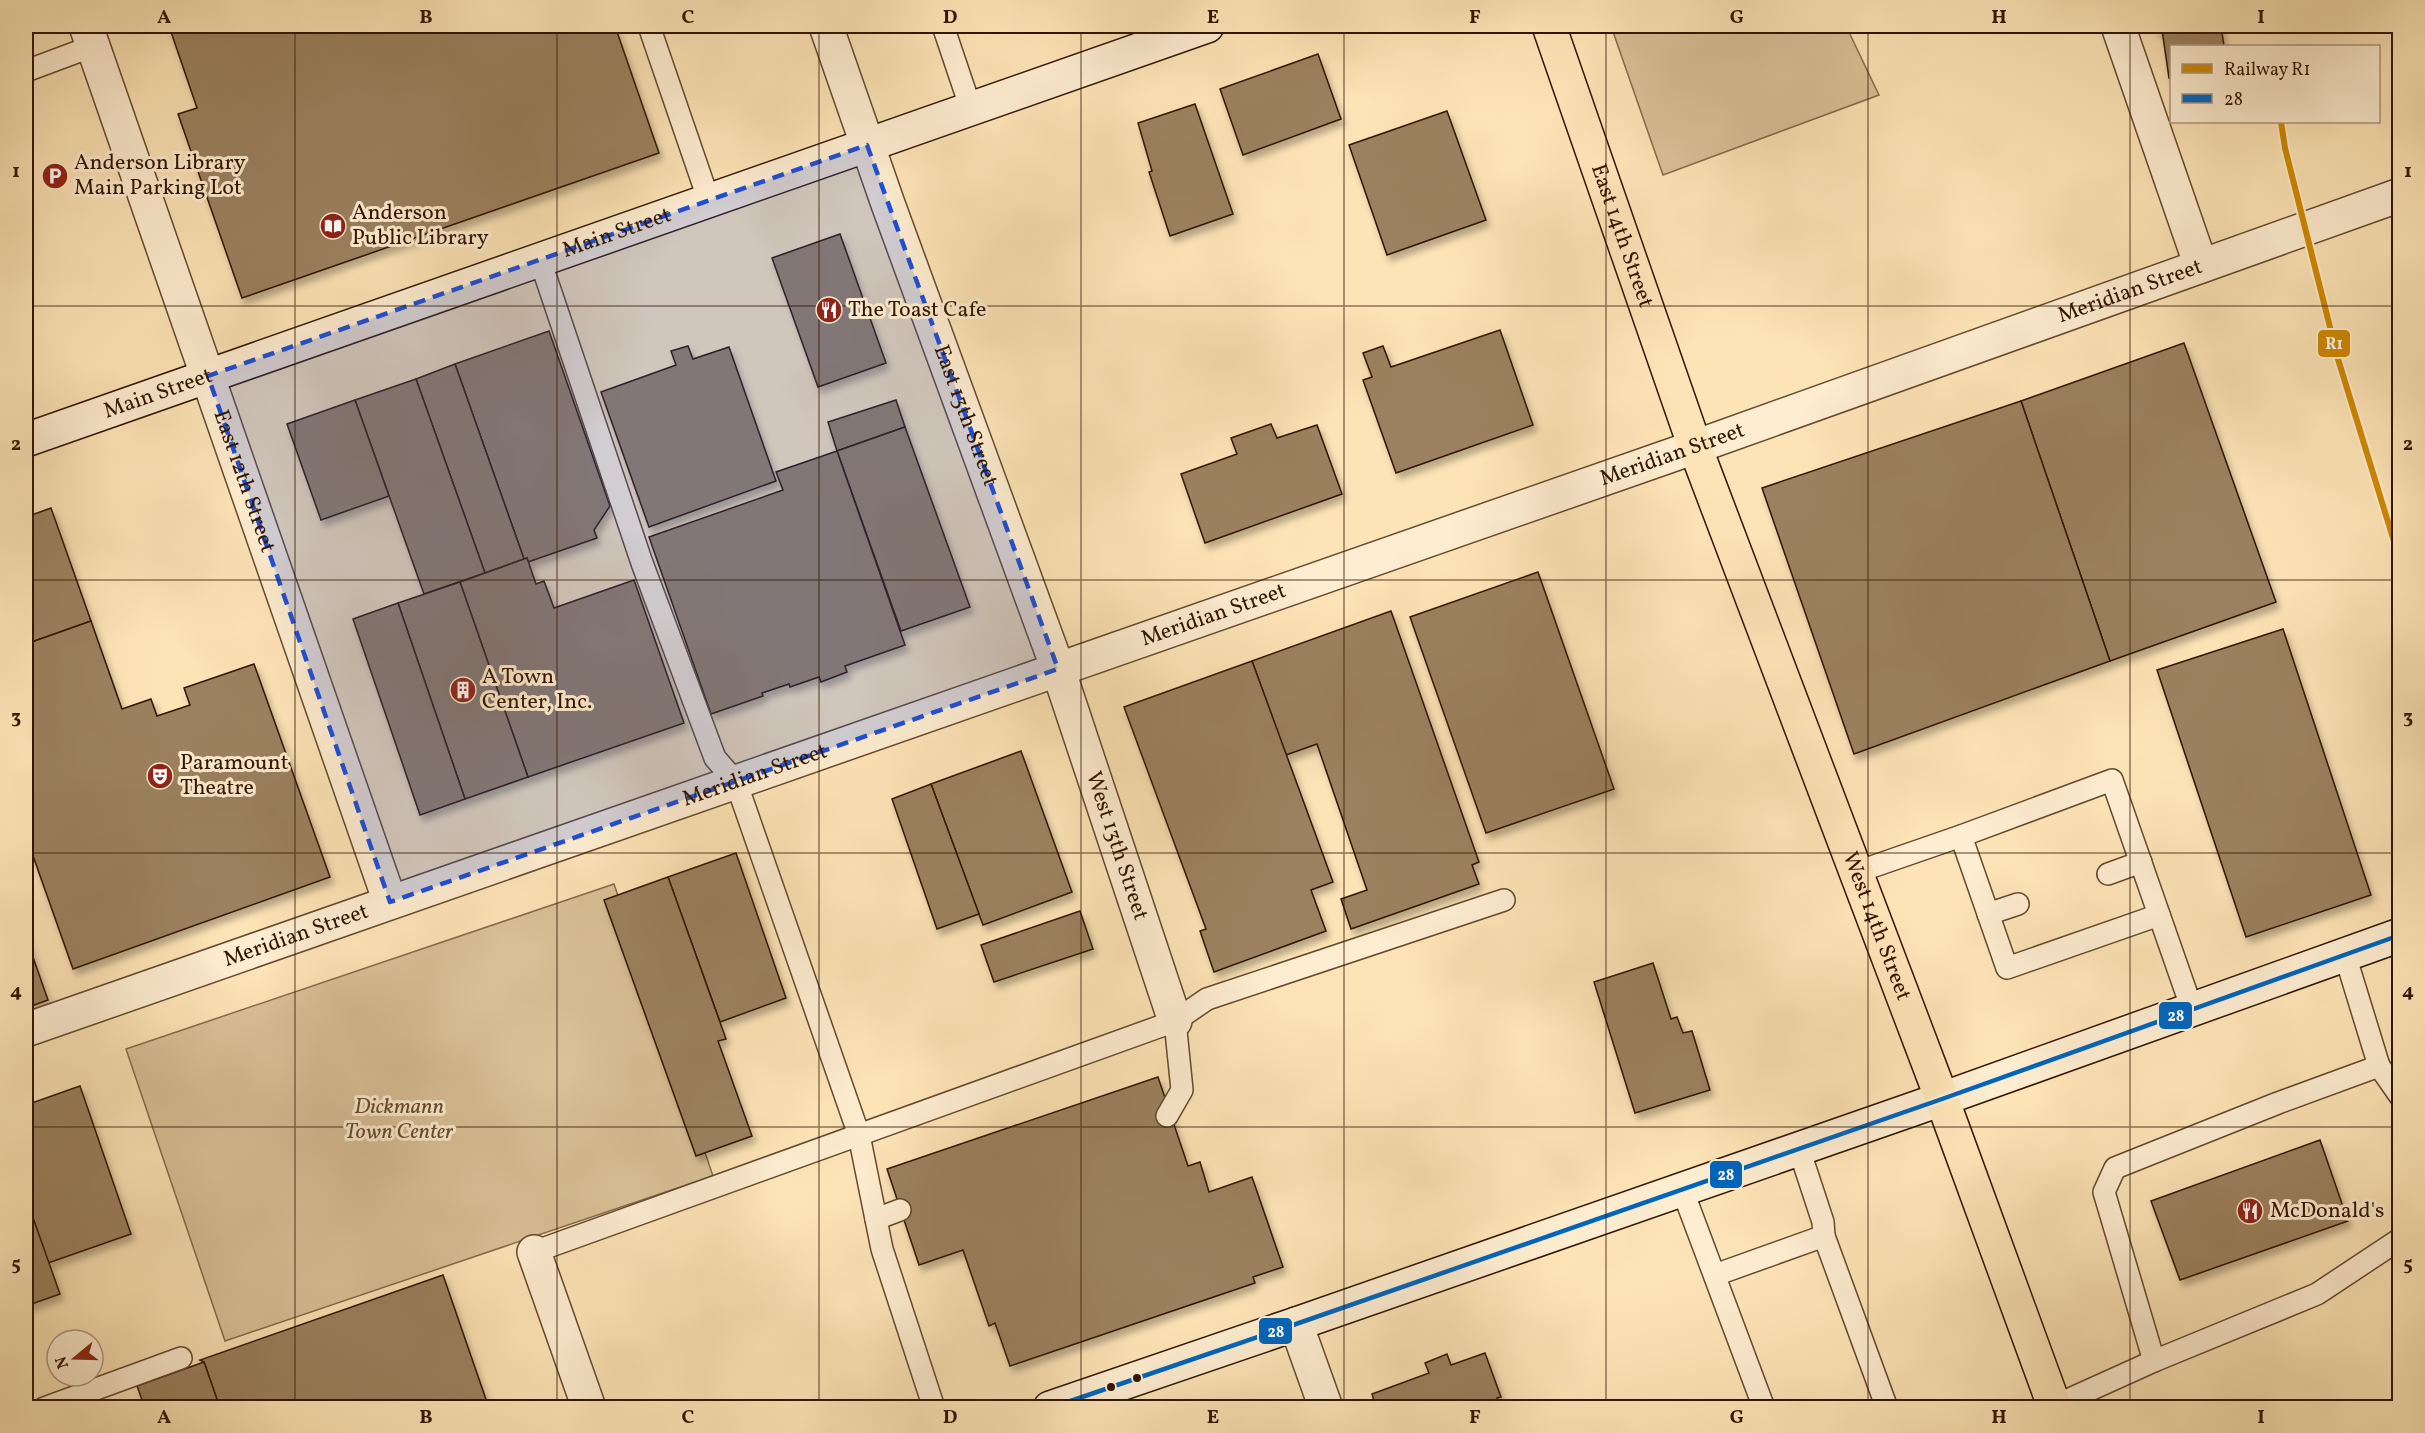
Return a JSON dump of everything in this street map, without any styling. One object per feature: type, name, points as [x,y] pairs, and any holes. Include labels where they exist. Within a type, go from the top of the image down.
[{"type":"main road","name":"East 14th Street","points":[[1549,26],[1695,447]]},
{"type":"main road","name":"West 14th Street","points":[[1695,447],[1942,1099],[2054,1407]]},
{"type":"street","name":"East 13th Street","points":[[826,26],[867,145],[1058,669]]},
{"type":"street","name":"Main Street","points":[[26,440],[1207,26]]},
{"type":"street","points":[[2118,26],[2200,266]]},
{"type":"street","name":"East 12th Street","points":[[89,36],[390,902]]},
{"type":"street","name":"Meridian Street","points":[[26,1030],[1695,447],[2400,195]]},
{"type":"street","name":"West 13th Street","points":[[1058,669],[1175,1021]]},
{"type":"street","points":[[1050,1407],[1799,1149],[2400,935]]},
{"type":"street","points":[[534,1252],[589,1407]]},
{"type":"street","points":[[1296,1324],[1326,1407]]},
{"type":"lane","points":[[648,26],[709,201]]},
{"type":"lane","points":[[943,26],[971,109]]},
{"type":"lane","points":[[26,71],[89,36]]},
{"type":"lane","points":[[540,260],[642,563],[715,758],[736,782],[859,1135],[882,1249],[934,1407]]},
{"type":"lane","points":[[1857,872],[2112,780],[2192,1009]]},
{"type":"lane","points":[[1961,836],[2007,968],[2159,915]]},
{"type":"lane","points":[[2108,874],[2141,862]]},
{"type":"lane","points":[[534,1252],[1175,1021],[1207,999],[1504,900]]},
{"type":"lane","points":[[1988,914],[2018,904]]},
{"type":"lane","points":[[2345,955],[2379,1066],[2400,1096]]},
{"type":"lane","points":[[1167,1116],[1182,1090],[1175,1021]]},
{"type":"lane","points":[[2154,1361],[2104,1192],[2115,1168],[2278,1103],[2379,1066]]},
{"type":"lane","points":[[1799,1149],[1823,1222],[1824,1236],[1887,1407]]},
{"type":"lane","points":[[1682,1189],[1764,1407]]},
{"type":"lane","points":[[876,1219],[900,1210]]},
{"type":"lane","points":[[1715,1275],[1824,1236]]},
{"type":"lane","points":[[2054,1407],[2154,1361],[2317,1294],[2400,1239]]},
{"type":"lane","points":[[44,1407],[181,1358]]},
{"type":"highlighted area","points":[[867,145],[1058,669],[390,902],[208,376]]},
{"type":"green space","points":[[1611,26],[1846,26],[1879,95],[1663,175]]},
{"type":"green space","name":"Dickmann Town Center","points":[[614,884],[713,1176],[225,1341],[126,1049]]},
{"type":"building","name":"Anderson Public Library","points":[[169,26],[615,26],[659,153],[242,298],[178,114],[197,108]]},
{"type":"building","points":[[2155,26],[2221,26],[2224,45],[2170,45],[2169,78],[2162,30],[2155,31]]},
{"type":"building","points":[[1318,54],[1341,119],[1243,155],[1220,89]]},
{"type":"building","points":[[1195,104],[1233,214],[1170,236],[1149,172],[1152,171],[1138,123]]},
{"type":"building","points":[[1447,111],[1486,220],[1387,255],[1349,145]]},
{"type":"building","name":"The Toast Cafe","points":[[840,234],[886,363],[818,387],[772,258]]},
{"type":"building","points":[[1500,330],[1533,425],[1396,473],[1363,380],[1372,377],[1363,353],[1383,346],[1391,367]]},
{"type":"building","points":[[549,331],[610,506],[594,530],[597,538],[528,562],[527,558],[524,559],[455,364]]},
{"type":"building","points":[[2184,343],[2276,602],[2110,661],[2021,401]]},
{"type":"building","points":[[688,346],[693,359],[729,347],[776,481],[649,527],[601,392],[676,365],[671,351]]},
{"type":"building","points":[[455,364],[524,559],[485,573],[416,379]]},
{"type":"building","points":[[416,379],[485,573],[424,594],[355,400]]},
{"type":"building","points":[[355,400],[389,496],[321,520],[287,424]]},
{"type":"building","points":[[896,400],[905,427],[837,451],[828,422]]},
{"type":"building","points":[[2021,401],[2110,661],[1854,754],[1762,488]]},
{"type":"building","points":[[1271,424],[1277,438],[1317,425],[1342,494],[1205,543],[1181,474],[1237,454],[1231,438]]},
{"type":"building","points":[[905,427],[970,607],[901,631],[837,451]]},
{"type":"building","points":[[837,451],[905,645],[845,666],[847,672],[821,682],[819,677],[790,687],[789,684],[762,693],[763,696],[711,714],[649,537],[783,490],[776,472]]},
{"type":"building","points":[[51,508],[91,621],[26,644],[26,517]]},
{"type":"building","points":[[527,558],[536,584],[544,581],[554,608],[634,580],[684,723],[528,777],[460,582]]},
{"type":"building","points":[[1538,572],[1614,789],[1486,833],[1410,617]]},
{"type":"building","name":"A Town Center, Inc.","points":[[460,582],[528,777],[465,799],[398,603]]},
{"type":"building","points":[[398,603],[465,799],[420,815],[353,619]]},
{"type":"building","points":[[1391,611],[1479,862],[1472,865],[1479,884],[1351,929],[1341,899],[1367,890],[1317,744],[1286,755],[1252,661]]},
{"type":"building","name":"Paramount Theatre","points":[[91,621],[122,709],[151,699],[157,716],[190,705],[184,688],[254,664],[330,877],[73,969],[26,836],[26,644]]},
{"type":"building","points":[[2283,629],[2371,895],[2246,937],[2157,670]]},
{"type":"building","points":[[1252,661],[1333,882],[1311,890],[1326,931],[1214,972],[1200,931],[1206,929],[1124,707]]},
{"type":"building","points":[[1021,751],[1072,892],[983,925],[931,784]]},
{"type":"building","points":[[931,784],[979,914],[937,929],[892,799]]},
{"type":"building","points":[[736,853],[786,998],[720,1022],[668,877]]},
{"type":"building","points":[[668,877],[726,1039],[718,1041],[752,1136],[696,1156],[604,900]]},
{"type":"building","points":[[1080,911],[1093,949],[994,982],[981,945]]},
{"type":"building","points":[[26,937],[48,1000],[26,1008]]},
{"type":"building","points":[[1653,963],[1671,1019],[1677,1017],[1683,1033],[1692,1031],[1710,1090],[1635,1113],[1594,982]]},
{"type":"building","points":[[1158,1077],[1188,1166],[1200,1162],[1209,1192],[1252,1177],[1283,1267],[1253,1277],[1255,1283],[1010,1366],[995,1323],[989,1326],[963,1250],[919,1265],[887,1169]]},
{"type":"building","points":[[80,1086],[131,1234],[48,1263],[26,1198],[26,1105]]},
{"type":"building","name":"McDonald's","points":[[2320,1140],[2348,1221],[2180,1280],[2151,1201]]},
{"type":"building","points":[[26,1198],[60,1294],[26,1306]]},
{"type":"building","points":[[443,1275],[489,1408],[220,1408],[204,1362],[200,1360]]},
{"type":"building","points":[[1485,1353],[1501,1397],[1497,1398],[1500,1408],[1376,1408],[1372,1394],[1429,1373],[1425,1363],[1447,1354],[1451,1365]]},
{"type":"building","points":[[204,1362],[220,1408],[145,1408],[137,1386]]},
{"type":"rail line","name":"R1","points":[[2281,123],[2285,148],[2338,359],[2400,561]]},
{"type":"transit line","name":"28","points":[[1050,1408],[1942,1099],[2400,935]]},
{"type":"place","name":"Anderson Library Main Parking Lot","points":[[55,176]]},
{"type":"place","name":"Anderson Public Library","points":[[333,226]]},
{"type":"place","name":"The Toast Cafe","points":[[829,310]]},
{"type":"place","name":"A Town Center, Inc.","points":[[463,690]]},
{"type":"place","name":"Paramount Theatre","points":[[160,776]]},
{"type":"place","name":"McDonald's","points":[[2250,1211]]}]
